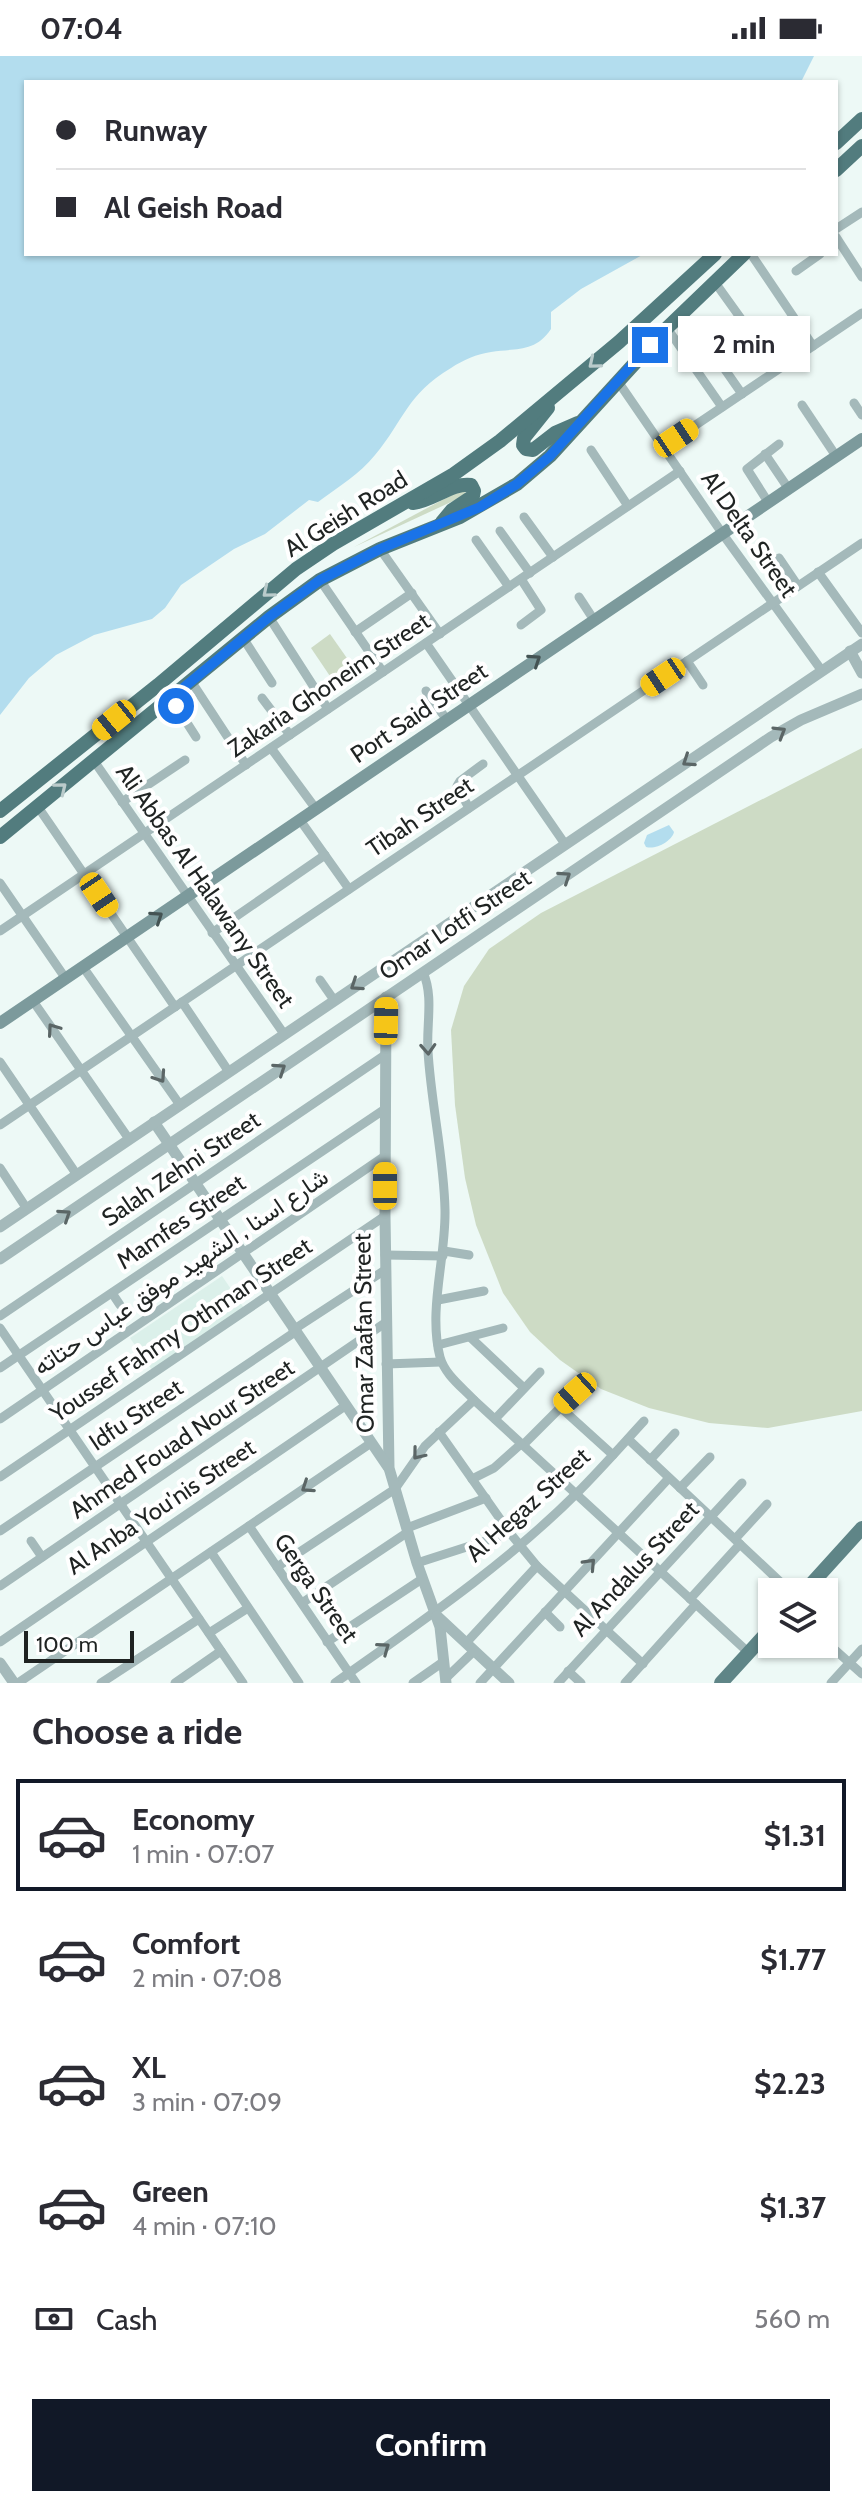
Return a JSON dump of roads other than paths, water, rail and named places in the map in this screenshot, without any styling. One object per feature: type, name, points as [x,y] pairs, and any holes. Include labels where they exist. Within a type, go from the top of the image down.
[{"type":"highway","points":[[838,141],[862,119]]},
{"type":"highway","points":[[838,168],[862,146]]},
{"type":"highway","name":"Al Geish Road","points":[[0,811],[158,685],[296,569],[477,458],[619,342],[713,256]]},
{"type":"highway","name":"Al Geish Road","points":[[0,837],[269,617],[320,580],[380,549],[480,507],[517,484],[550,456],[617,380],[742,256]]},
{"type":"highway","points":[[559,391],[524,438],[524,447],[533,450],[555,433],[579,423]]},
{"type":"highway","points":[[405,503],[423,502],[464,484],[471,485],[473,496],[452,510],[440,525]]},
{"type":"main road","name":"Port Said Street","points":[[1,1019],[66,979],[862,439]]},
{"type":"main road","points":[[817,1578],[862,1528]]},
{"type":"main road","points":[[829,1578],[862,1542]]},
{"type":"main road","points":[[721,1683],[758,1643]]},
{"type":"main road","points":[[734,1683],[758,1656]]},
{"type":"street","points":[[838,228],[862,212]]},
{"type":"street","points":[[838,241],[858,263],[862,277]]},
{"type":"street","points":[[752,256],[813,346]]},
{"type":"street","points":[[796,271],[817,256]]},
{"type":"street","points":[[714,281],[747,327]]},
{"type":"street","points":[[663,447],[862,313]]},
{"type":"street","points":[[667,328],[722,407]]},
{"type":"street","points":[[719,361],[742,394]]},
{"type":"street","name":"Al Delta Street","points":[[617,380],[822,671]]},
{"type":"street","points":[[854,403],[862,415]]},
{"type":"street","points":[[802,405],[836,456]]},
{"type":"street","points":[[768,502],[747,470],[748,466],[779,444]]},
{"type":"street","points":[[591,450],[628,506]]},
{"type":"street","points":[[765,454],[788,488]]},
{"type":"street","name":"Zakaria Ghoneim Street","points":[[0,931],[680,471]]},
{"type":"street","points":[[524,517],[553,557]]},
{"type":"street","points":[[500,531],[530,573]]},
{"type":"street","points":[[476,540],[509,587]]},
{"type":"street","name":"Tibah Street","points":[[0,1125],[862,543]]},
{"type":"street","points":[[380,549],[440,634]]},
{"type":"street","points":[[779,558],[798,586]]},
{"type":"street","points":[[818,572],[862,633]]},
{"type":"street","points":[[521,579],[541,610],[521,625]]},
{"type":"street","points":[[320,580],[383,672]]},
{"type":"street","points":[[355,632],[412,593]]},
{"type":"street","points":[[579,597],[594,620]]},
{"type":"street","points":[[269,617],[328,709]]},
{"type":"street","points":[[243,638],[272,683]]},
{"type":"street","points":[[426,643],[565,844]]},
{"type":"street","name":"Omar Lotfi Street","points":[[0,1227],[862,644]]},
{"type":"street","points":[[850,651],[861,670]]},
{"type":"street","points":[[687,661],[703,685]]},
{"type":"street","points":[[191,681],[246,765]]},
{"type":"street","points":[[426,691],[447,720]]},
{"type":"street","name":"Omar Lotfi Street","points":[[0,1259],[771,737],[801,720],[862,694]]},
{"type":"street","points":[[171,698],[196,737]]},
{"type":"street","points":[[262,698],[290,735]]},
{"type":"street","points":[[271,748],[316,809]]},
{"type":"street","points":[[122,802],[185,760]]},
{"type":"street","name":"Ali Abbas Al Halawany Street","points":[[94,761],[284,1034]]},
{"type":"street","points":[[469,808],[457,786],[483,764]]},
{"type":"street","points":[[38,807],[127,937],[229,1072]]},
{"type":"street","points":[[300,820],[349,889]]},
{"type":"street","points":[[212,933],[325,855]]},
{"type":"street","points":[[0,883],[66,979]]},
{"type":"street","points":[[83,967],[180,1105]]},
{"type":"street","points":[[423,972],[429,988],[429,1059],[444,1181],[444,1254],[438,1300],[441,1362],[474,1400],[749,1653]]},
{"type":"street","points":[[320,980],[334,1000]]},
{"type":"street","name":"Omar Zaafan Street","points":[[386,997],[385,1323],[389,1468],[441,1632],[445,1681]]},
{"type":"street","points":[[33,1001],[129,1139]]},
{"type":"street","points":[[365,1012],[386,1021]]},
{"type":"street","name":"Salah Zehni Street","points":[[0,1316],[385,1055]]},
{"type":"street","points":[[0,1062],[77,1175]]},
{"type":"street","name":"Mamfes Street","points":[[0,1368],[385,1109]]},
{"type":"street","points":[[154,1122],[389,1468]]},
{"type":"street","name":"شارع اسنا , الشهيد موفق عباس حتاته","points":[[0,1419],[385,1156]]},
{"type":"street","points":[[0,1168],[27,1209]]},
{"type":"street","name":"Youssef Fahmy Othman Street","points":[[0,1477],[385,1216]]},
{"type":"street","points":[[385,1255],[469,1255]]},
{"type":"street","name":"Idfu Street","points":[[0,1531],[385,1270]]},
{"type":"street","points":[[438,1300],[484,1291]]},
{"type":"street","points":[[112,1293],[120,1305]]},
{"type":"street","name":"Ahmed Fouad Nour Street","points":[[0,1586],[385,1323]]},
{"type":"street","points":[[0,1328],[243,1683]]},
{"type":"street","points":[[438,1345],[503,1328]]},
{"type":"street","points":[[470,1337],[524,1388]]},
{"type":"street","points":[[386,1364],[441,1362]]},
{"type":"street","points":[[495,1419],[540,1372]]},
{"type":"street","points":[[472,1479],[494,1468],[575,1393]]},
{"type":"street","points":[[277,1567],[395,1489],[416,1456],[474,1400]]},
{"type":"street","name":"Al Anba You'nis Street","points":[[0,1642],[345,1406]]},
{"type":"street","points":[[560,1407],[613,1455]]},
{"type":"street","name":"Al Hegaz Street","points":[[335,1683],[434,1613],[519,1545],[576,1495],[644,1421]]},
{"type":"street","points":[[439,1432],[537,1566],[643,1664]]},
{"type":"street","points":[[650,1460],[675,1433]]},
{"type":"street","points":[[628,1439],[776,1578]]},
{"type":"street","points":[[0,1663],[16,1683],[371,1443]]},
{"type":"street","points":[[680,1488],[710,1457]]},
{"type":"street","points":[[480,1683],[669,1478]]},
{"type":"street","name":"Al Andalus Street","points":[[558,1683],[742,1483]]},
{"type":"street","points":[[302,1603],[407,1530],[486,1498]]},
{"type":"street","points":[[625,1683],[693,1602],[767,1504]]},
{"type":"street","name":"Gerga Street","points":[[249,1526],[356,1683]]},
{"type":"street","points":[[417,1563],[510,1533]]},
{"type":"street","points":[[31,1541],[42,1557]]},
{"type":"street","points":[[211,1552],[299,1683]]},
{"type":"street","points":[[445,1681],[537,1566]]},
{"type":"street","points":[[327,1642],[422,1579]]},
{"type":"street","points":[[209,1633],[248,1608]]},
{"type":"street","points":[[545,1612],[560,1627]]},
{"type":"street","points":[[434,1613],[509,1683]]},
{"type":"street","points":[[101,1683],[199,1619]]},
{"type":"street","points":[[831,1683],[862,1649]]},
{"type":"street","points":[[175,1683],[221,1651]]},
{"type":"street","points":[[838,1653],[862,1674]]},
{"type":"street","points":[[413,1683],[443,1662]]},
{"type":"street","points":[[568,1671],[581,1683]]},
{"type":"water","points":[[0,56],[814,56],[802,80],[24,80],[24,256],[640,256],[581,289],[551,312],[551,329],[538,342],[524,348],[475,356],[436,378],[407,408],[375,455],[348,480],[318,502],[309,500],[265,534],[234,549],[181,585],[165,608],[152,619],[94,635],[56,655],[29,678],[0,715]]},
{"type":"water","points":[[669,825],[674,832],[670,839],[659,846],[646,847],[647,835]]}]
